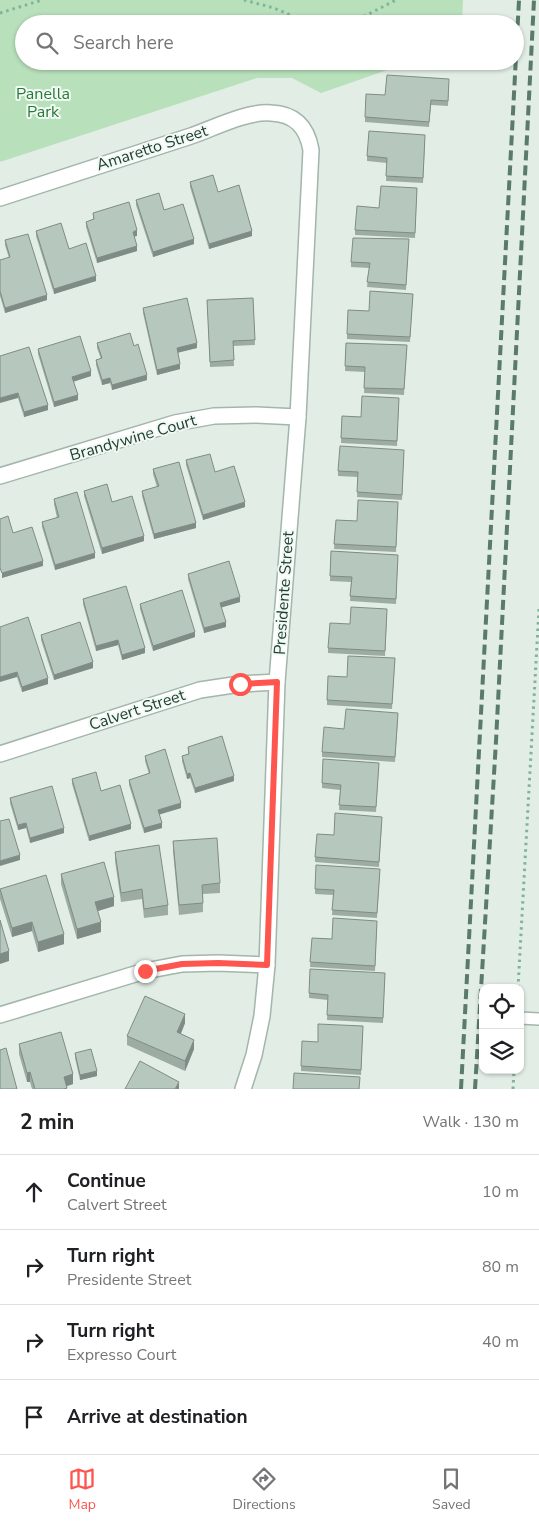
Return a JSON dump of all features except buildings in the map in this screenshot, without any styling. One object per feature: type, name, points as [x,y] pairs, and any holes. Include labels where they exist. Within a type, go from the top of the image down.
[{"type":"street","name":"Amaretto Street","points":[[0,198],[193,135],[238,118],[270,112],[287,115],[302,126]]},
{"type":"street","name":"Presidente Street","points":[[243,1089],[254,1055],[262,1016],[267,965],[277,682],[298,417],[311,150],[309,137],[302,126]]},
{"type":"street","name":"Brandywine Court","points":[[0,476],[175,424],[214,416],[298,417]]},
{"type":"street","name":"Calvert Street","points":[[0,754],[200,690],[240,684],[277,682]]},
{"type":"street","points":[[0,1015],[145,971],[182,964],[267,965]]},
{"type":"lane","points":[[524,1018],[539,1019]]},
{"type":"path","points":[[0,13],[42,0]]},
{"type":"path","points":[[244,0],[274,8],[290,15]]},
{"type":"path","points":[[368,15],[396,0]]},
{"type":"path","points":[[518,984],[539,608]]},
{"type":"path","points":[[513,1089],[514,1074]]},
{"type":"green space","name":"Panella Park","points":[[0,0],[463,0],[462,15],[15,15],[15,70],[387,70],[321,93],[292,78],[257,78],[0,162]]},
{"type":"railway","points":[[518,15],[519,0]]},
{"type":"railway","points":[[475,1089],[496,741],[534,0]]},
{"type":"railway","points":[[461,1089],[515,70]]},
{"type":"route","points":[[145,971],[182,964],[267,965],[277,682],[240,684]]}]
